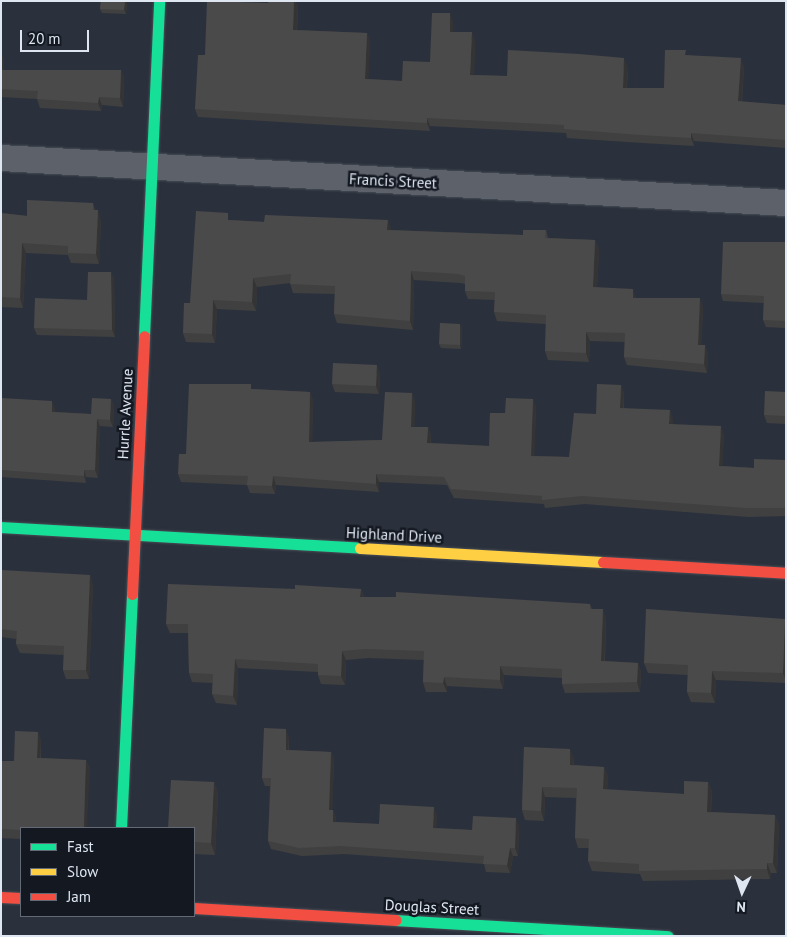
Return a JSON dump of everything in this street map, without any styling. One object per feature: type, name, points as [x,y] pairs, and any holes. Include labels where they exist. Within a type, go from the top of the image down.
[{"type":"street","name":"Hurrle Avenue","points":[[121,827],[159,1]]},
{"type":"street","name":"Francis Street","points":[[1,158],[786,203]]},
{"type":"street","name":"Highland Drive","points":[[1,527],[786,573]]},
{"type":"street","points":[[1,897],[20,898]]},
{"type":"street","name":"Douglas Street","points":[[195,908],[668,936]]},
{"type":"building","points":[[101,1],[125,1],[124,10],[100,9]]},
{"type":"building","points":[[207,1],[268,3],[269,1],[294,1],[293,30],[367,33],[365,79],[402,81],[403,61],[430,62],[432,13],[450,13],[450,32],[472,32],[470,75],[507,76],[508,50],[579,54],[624,58],[623,88],[664,88],[665,50],[686,50],[685,55],[741,58],[738,101],[786,105],[786,140],[691,133],[691,138],[640,135],[564,129],[564,125],[427,118],[427,123],[195,109],[198,55],[205,55]]},
{"type":"building","points":[[1,70],[121,70],[120,98],[99,97],[98,103],[37,99],[38,91],[1,89]]},
{"type":"building","points":[[27,200],[93,203],[93,210],[98,210],[96,254],[68,253],[68,246],[22,243],[20,298],[1,297],[1,213],[27,216]]},
{"type":"building","points":[[196,211],[228,213],[228,220],[264,222],[265,215],[388,220],[387,230],[523,235],[523,230],[546,230],[545,238],[595,240],[593,287],[633,289],[633,298],[700,298],[698,345],[705,345],[704,364],[624,357],[625,333],[586,332],[586,353],[545,351],[546,315],[494,312],[495,292],[465,291],[465,276],[411,271],[410,321],[334,314],[335,286],[290,284],[291,274],[253,278],[252,302],[213,300],[212,334],[183,333],[184,303],[190,303]]},
{"type":"building","points":[[723,242],[786,242],[786,321],[763,320],[764,296],[721,294]]},
{"type":"building","points":[[88,272],[111,272],[112,330],[34,328],[35,298],[87,300]]},
{"type":"building","points":[[440,323],[460,324],[460,345],[439,344]]},
{"type":"building","points":[[333,363],[377,365],[376,386],[332,384]]},
{"type":"building","points":[[189,384],[251,384],[251,389],[310,392],[309,442],[382,440],[385,392],[412,393],[411,427],[428,427],[427,443],[489,446],[490,413],[505,413],[506,398],[533,399],[531,456],[569,457],[574,413],[596,414],[597,384],[621,385],[620,408],[670,410],[669,424],[721,426],[719,466],[754,468],[754,459],[786,460],[786,506],[784,508],[746,508],[582,496],[542,500],[542,496],[451,489],[444,477],[376,474],[376,484],[273,476],[272,486],[247,485],[248,476],[178,474],[179,454],[186,454]]},
{"type":"building","points":[[765,391],[786,392],[786,416],[764,415]]},
{"type":"building","points":[[1,398],[52,401],[52,412],[91,414],[92,398],[111,399],[110,420],[97,419],[95,470],[84,470],[84,476],[1,470]]},
{"type":"building","points":[[1,570],[90,575],[86,670],[63,670],[64,646],[16,644],[17,631],[1,629]]},
{"type":"building","points":[[168,584],[295,589],[295,585],[361,589],[360,597],[396,597],[396,592],[590,604],[590,609],[603,609],[601,661],[638,663],[637,682],[562,684],[562,669],[500,666],[500,680],[444,677],[443,683],[423,682],[424,651],[365,649],[342,651],[341,676],[318,675],[318,664],[235,659],[233,696],[212,694],[213,674],[189,673],[188,624],[166,624]]},
{"type":"building","points":[[646,609],[785,619],[783,673],[712,671],[711,693],[687,692],[688,665],[644,663]]},
{"type":"building","points":[[264,728],[286,729],[286,750],[331,752],[329,810],[333,810],[333,822],[379,824],[380,804],[434,807],[433,828],[472,830],[473,816],[516,818],[515,848],[510,848],[507,865],[483,864],[484,856],[341,846],[299,848],[268,841],[271,778],[262,778]]},
{"type":"building","points":[[15,731],[38,732],[37,758],[86,760],[84,827],[20,827],[20,830],[1,829],[1,761],[14,761]]},
{"type":"building","points":[[524,747],[570,749],[570,765],[604,767],[603,789],[684,794],[684,781],[708,782],[707,812],[775,815],[773,863],[767,863],[767,869],[639,871],[639,864],[588,861],[589,839],[575,838],[577,788],[542,787],[541,811],[522,810]]},
{"type":"building","points":[[171,780],[214,782],[211,843],[195,842],[195,827],[168,827]]},
{"type":"traffic: fast","points":[[144,336],[159,1]]},
{"type":"traffic: fast","points":[[1,527],[360,548]]},
{"type":"traffic: fast","points":[[121,827],[132,594]]},
{"type":"traffic: fast","points":[[396,920],[668,936]]},
{"type":"traffic: slow","points":[[360,548],[603,562]]},
{"type":"traffic: jam","points":[[132,594],[144,336]]},
{"type":"traffic: jam","points":[[603,562],[786,573]]},
{"type":"traffic: jam","points":[[1,897],[20,898]]},
{"type":"traffic: jam","points":[[195,908],[396,920]]}]
